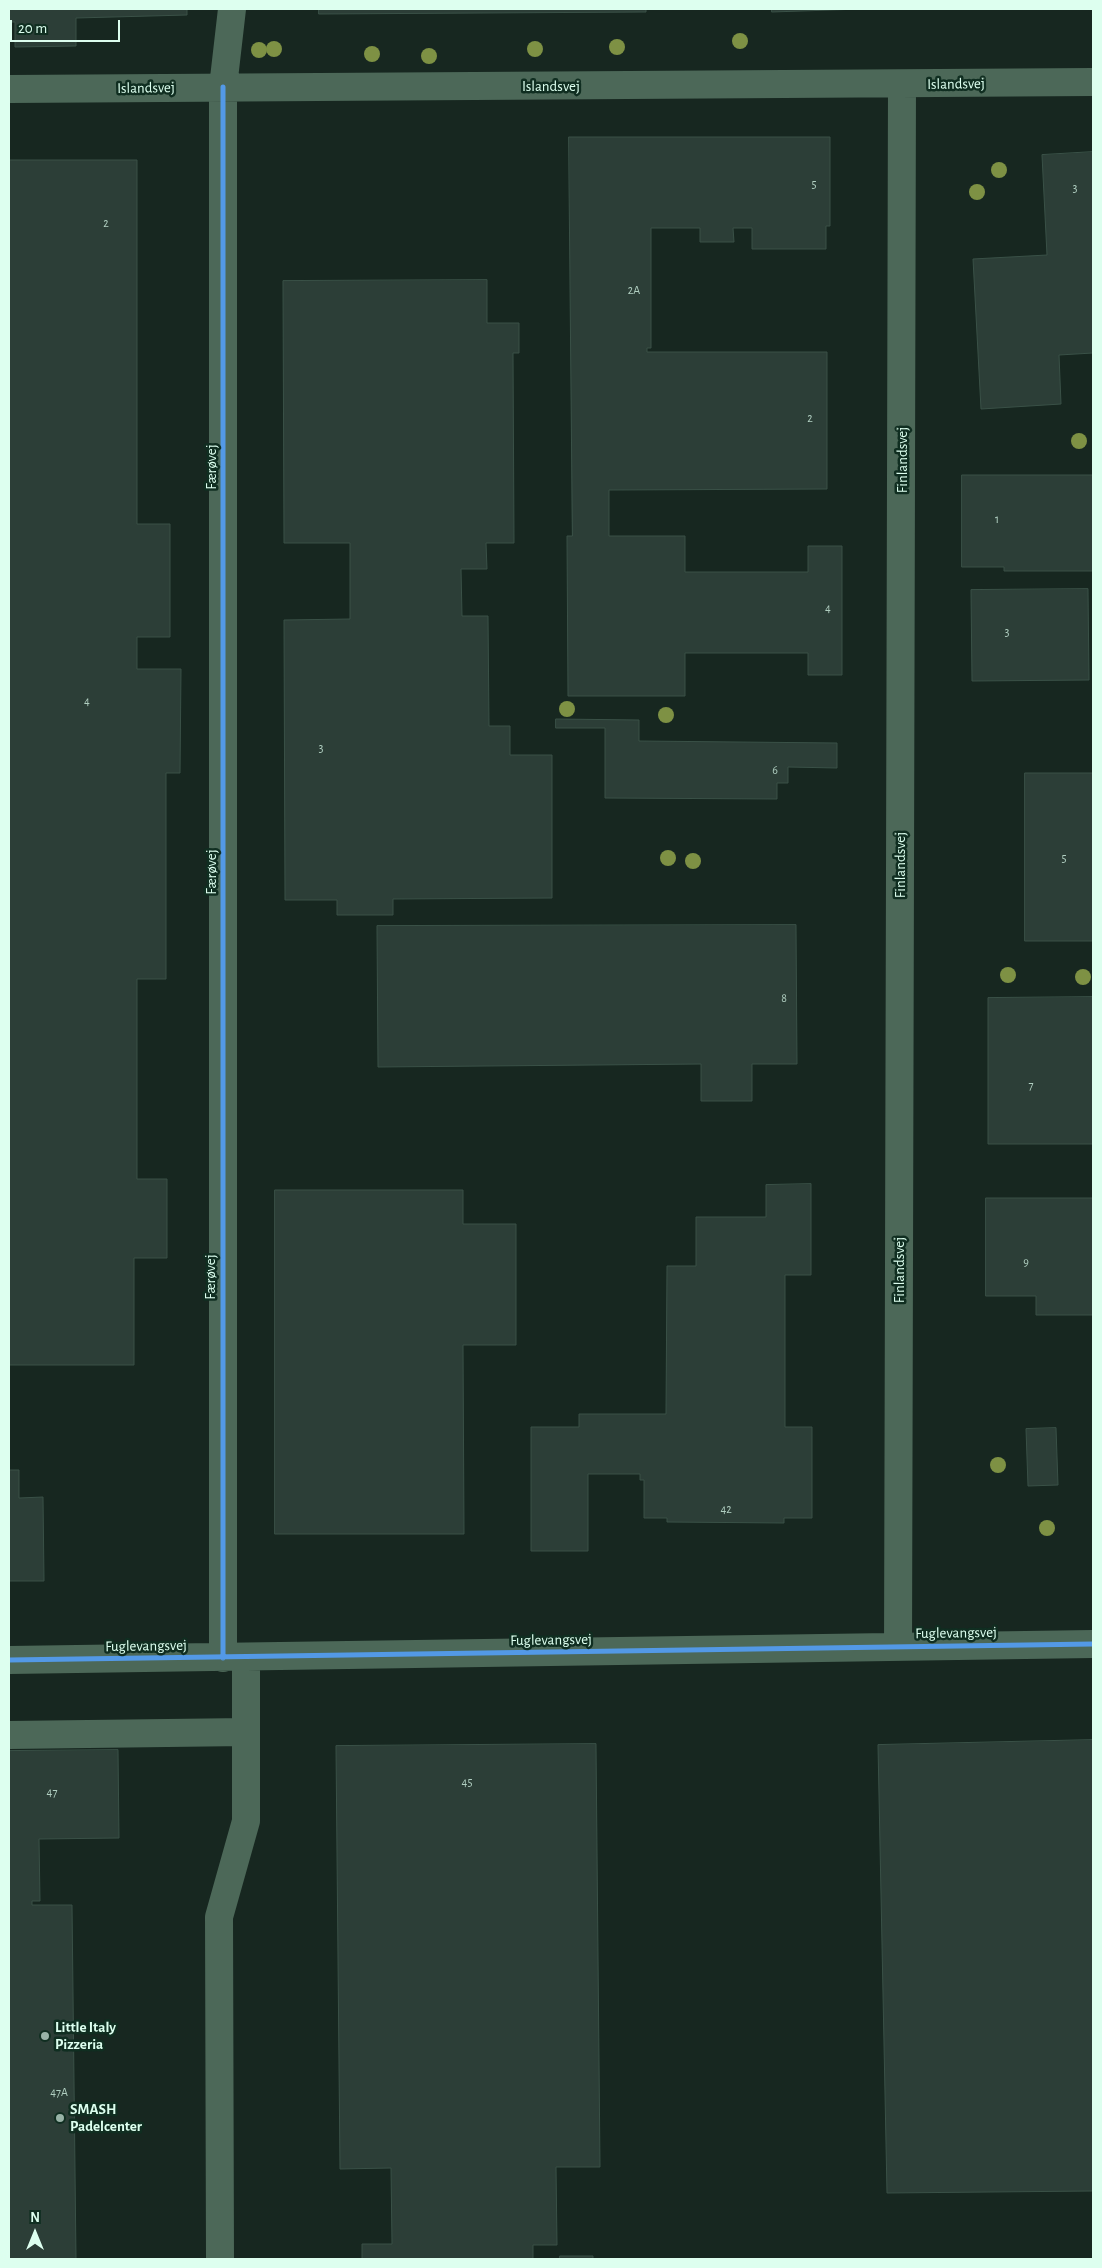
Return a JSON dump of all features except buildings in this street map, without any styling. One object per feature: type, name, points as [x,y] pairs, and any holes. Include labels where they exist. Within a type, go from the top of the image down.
[{"type":"street","name":"Færøvej","points":[[220,2259],[219,1917],[246,1821],[246,1732],[234,1658],[223,87],[232,9]]},
{"type":"street","name":"Islandsvej","points":[[9,89],[1093,82]]},
{"type":"street","name":"Finlandsvej","points":[[898,1646],[902,84]]},
{"type":"street","name":"Fuglevangsvej","points":[[9,1660],[1093,1644]]},
{"type":"street","points":[[9,1735],[246,1732]]},
{"type":"cycle path","points":[[223,87],[223,1658]]},
{"type":"cycle path","points":[[9,1660],[1093,1644]]},
{"type":"place","name":"Little Italy Pizzeria","points":[[45,2036]]},
{"type":"place","name":"SMASH Padelcenter","points":[[60,2118]]}]
